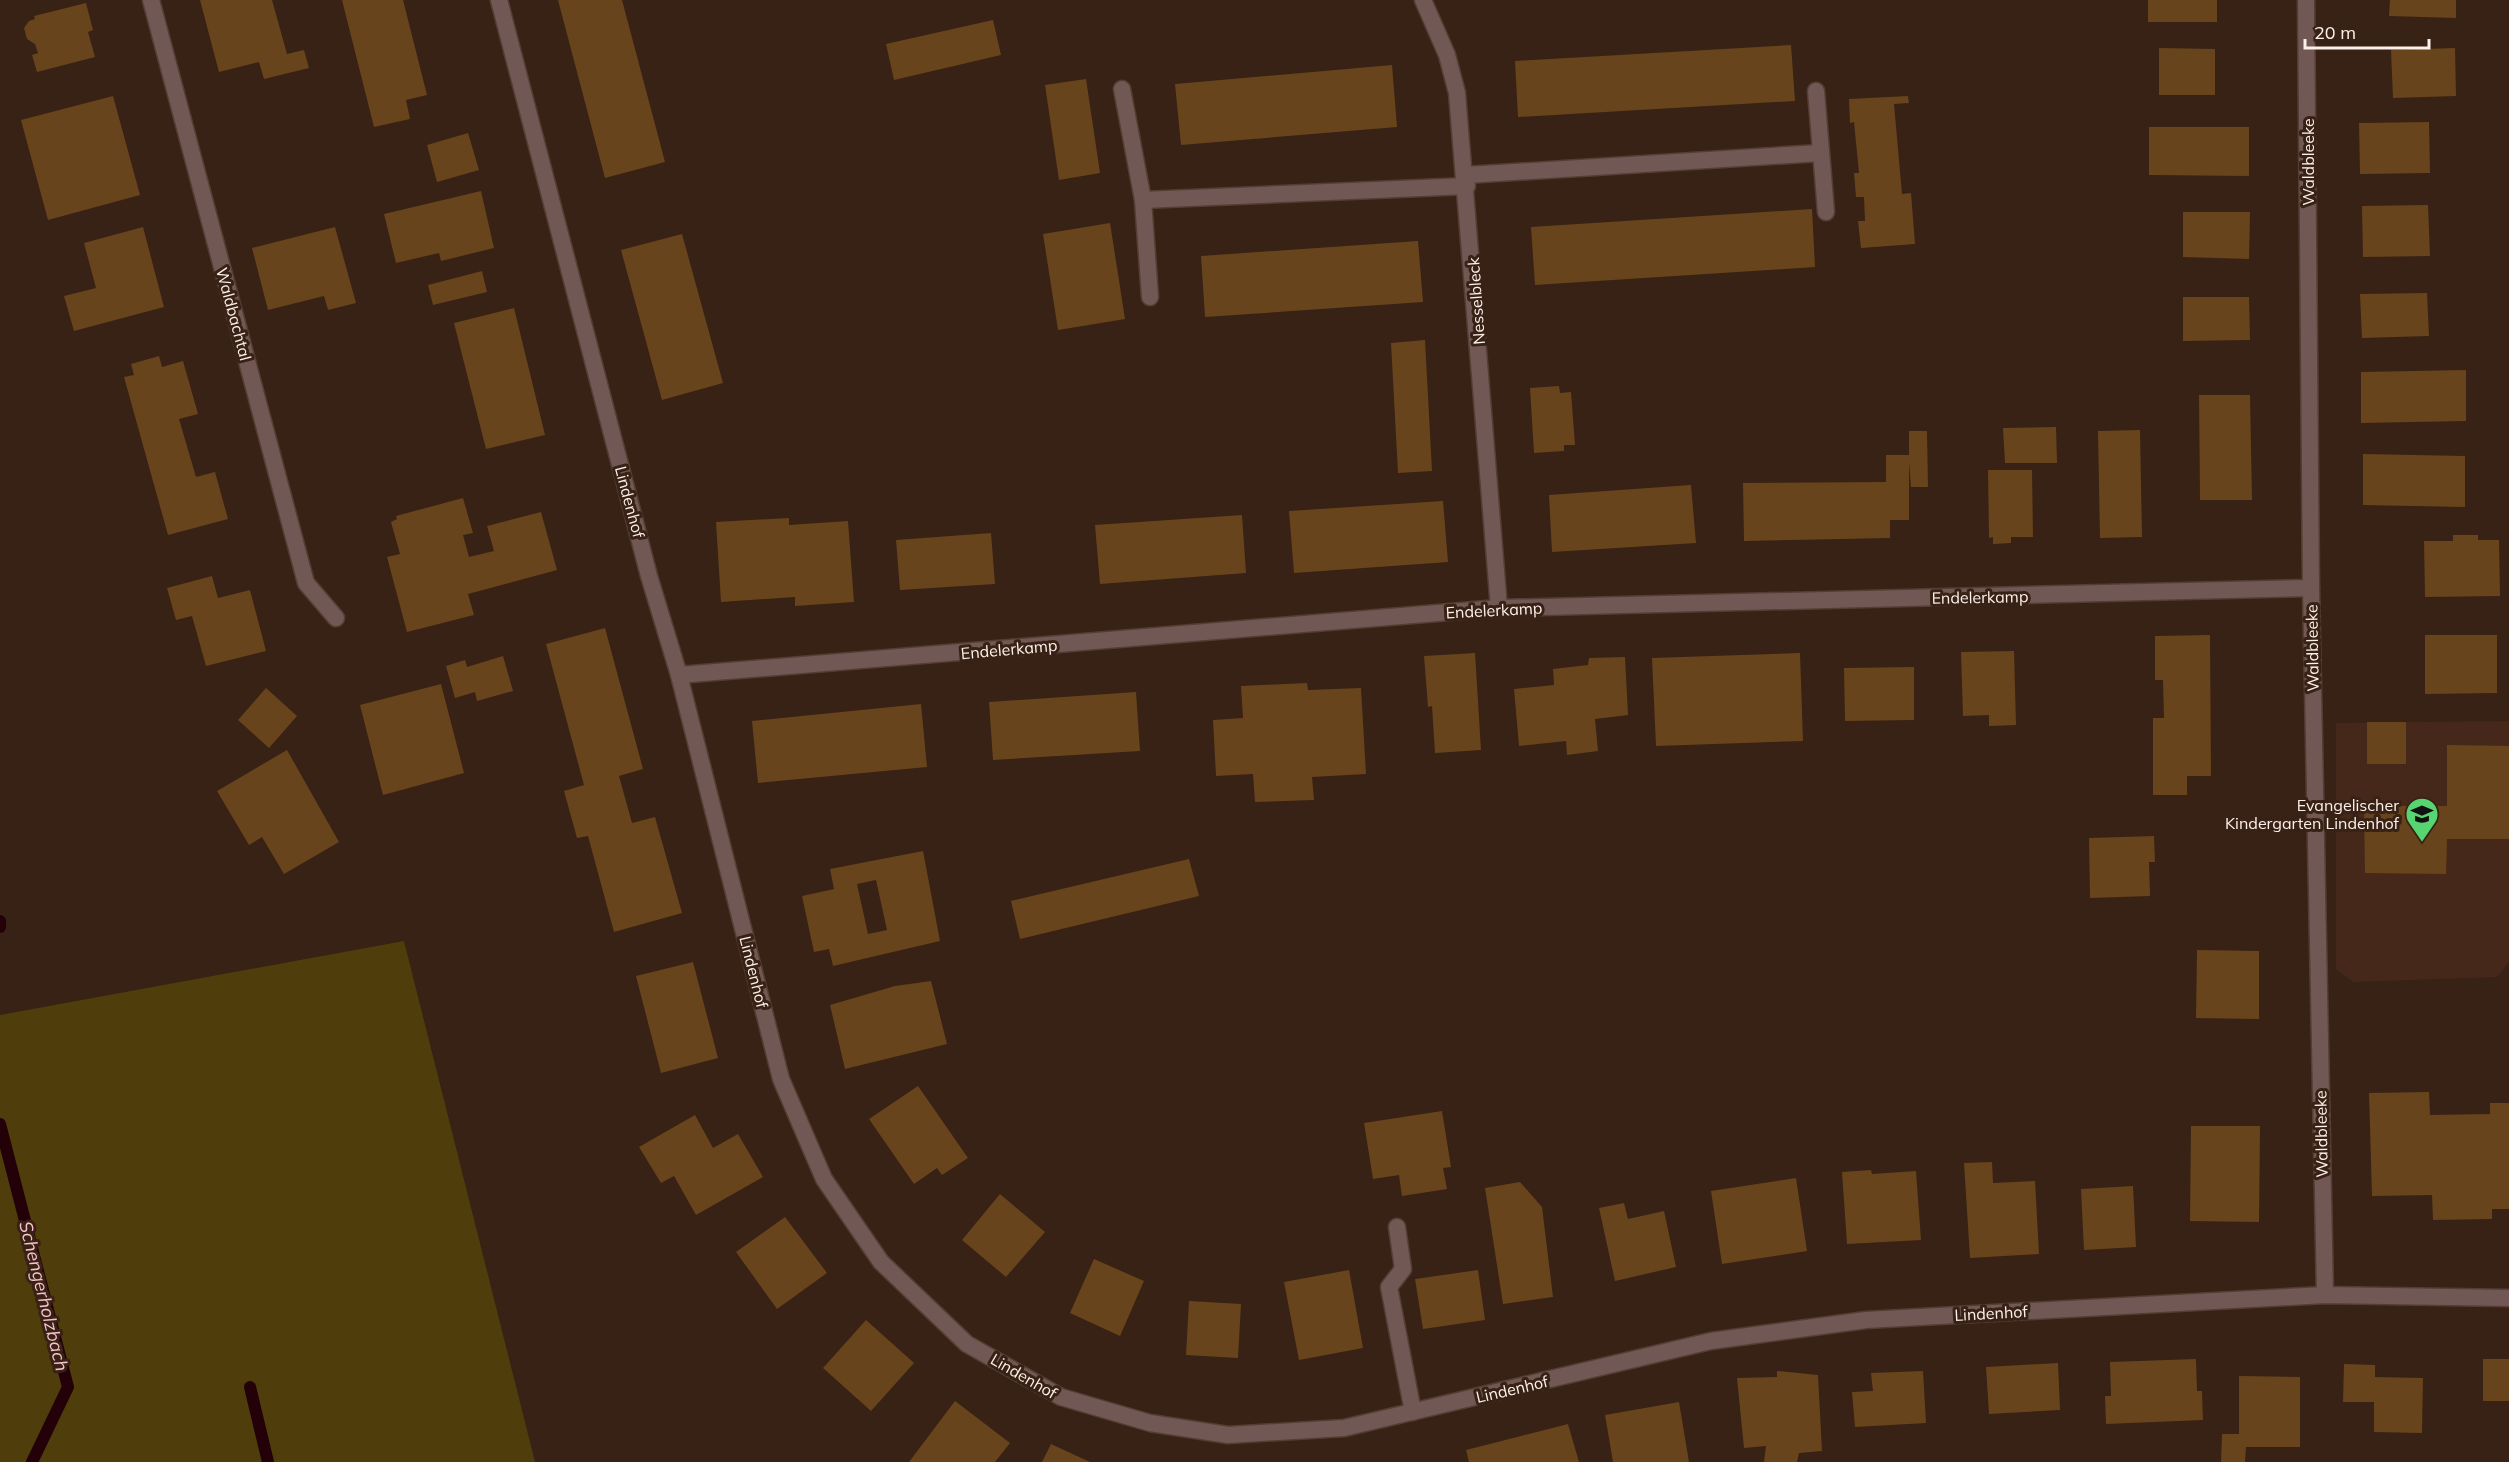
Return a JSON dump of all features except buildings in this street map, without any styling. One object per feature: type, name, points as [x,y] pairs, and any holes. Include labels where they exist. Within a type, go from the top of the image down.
[{"type":"street","name":"Waldbachtal","points":[[151,0],[306,583],[336,618]]},
{"type":"street","name":"Lindenhof","points":[[499,0],[649,576],[679,675],[781,1079],[824,1179],[880,1262],[967,1344],[1061,1397],[1150,1423],[1228,1435],[1344,1428],[1711,1341],[1866,1320],[2325,1295],[2509,1298]]},
{"type":"street","name":"Nesselbleck","points":[[1423,0],[1447,55],[1457,93],[1466,180],[1499,608]]},
{"type":"street","name":"Waldbleeke","points":[[2306,0],[2311,588],[2325,1295]]},
{"type":"street","points":[[1122,89],[1143,200],[1150,297]]},
{"type":"street","points":[[1816,91],[1826,212]]},
{"type":"street","points":[[1143,200],[1466,180],[1820,153]]},
{"type":"street","name":"Endelerkamp","points":[[679,675],[1499,608],[2311,588]]},
{"type":"street","points":[[1397,1227],[1403,1269],[1389,1287],[1413,1412]]},
{"type":"shaded area","name":"Evangelischer Kindergarten Lindenhof","points":[[2509,721],[2509,962],[2497,977],[2353,982],[2336,969],[2336,723]]},
{"type":"shaded area","points":[[404,941],[535,1462],[0,1462],[0,1015]]},
{"type":"waterway","name":"Schengerholzbach","points":[[0,921],[0,927]]},
{"type":"waterway","name":"Schengerholzbach","points":[[0,1124],[68,1387],[32,1462]]},
{"type":"waterway","points":[[250,1387],[268,1462]]},
{"type":"place","name":"Evangelischer Kindergarten Lindenhof","points":[[2422,843]]}]
